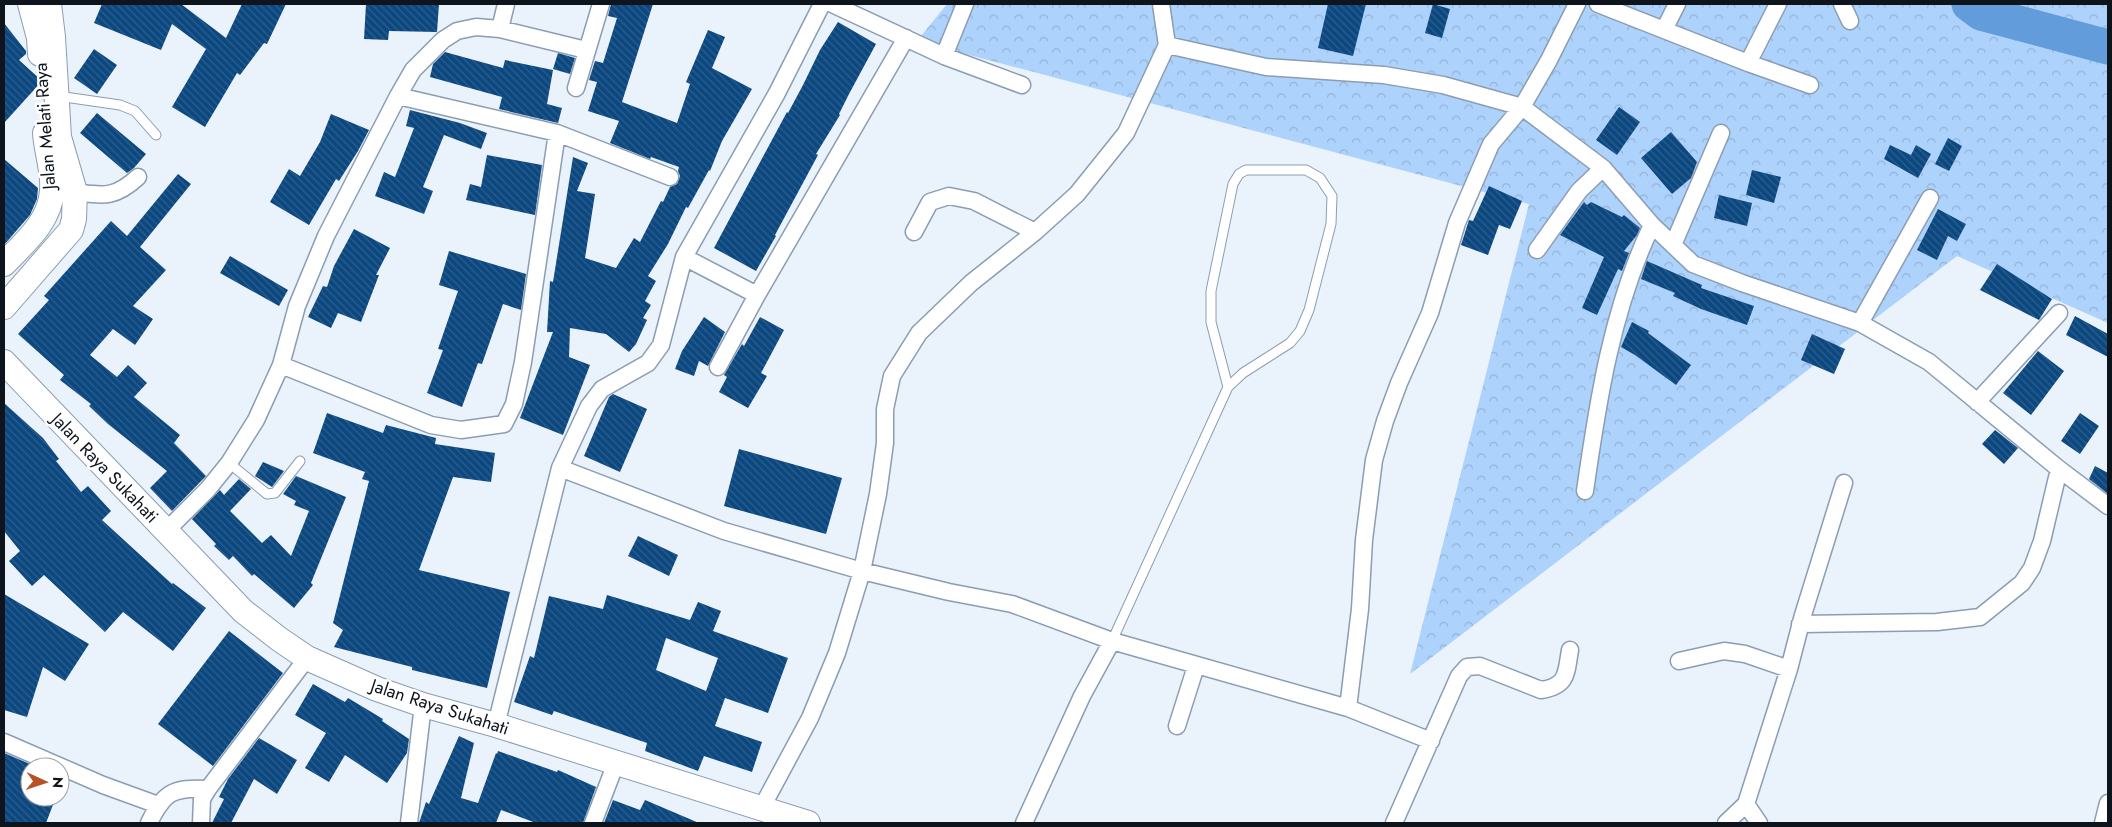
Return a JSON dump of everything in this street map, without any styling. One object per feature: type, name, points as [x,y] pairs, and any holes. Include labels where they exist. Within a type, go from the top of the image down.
[{"type":"main road","name":"Jalan Melati Raya","points":[[30,4],[50,94]]},
{"type":"main road","name":"Jalan Melati Raya","points":[[4,307],[71,230],[74,219],[45,142],[50,94],[49,4]]},
{"type":"main road","name":"Jalan Melati Raya","points":[[4,264],[39,227],[47,210],[64,191]]},
{"type":"main road","name":"Jalan Raya Sukahati","points":[[5,365],[243,611],[278,639],[307,658],[377,689],[423,705],[496,725],[616,763],[768,815],[808,823]]},
{"type":"street","points":[[500,29],[506,4]]},
{"type":"street","points":[[576,88],[601,4]]},
{"type":"street","points":[[496,725],[560,468],[589,406],[602,389],[648,363],[661,345],[684,257],[777,93],[822,4]]},
{"type":"street","points":[[832,4],[944,56],[1022,86]]},
{"type":"street","points":[[944,56],[965,4]]},
{"type":"street","points":[[768,815],[838,653],[862,571],[878,494],[885,443],[885,409],[892,376],[919,333],[971,283],[1035,232],[1077,194],[1126,133],[1167,45],[1160,4]]},
{"type":"street","points":[[1348,708],[1360,610],[1364,540],[1374,460],[1385,422],[1399,383],[1430,313],[1457,223],[1491,144],[1522,107],[1549,60],[1577,4]]},
{"type":"street","points":[[1598,4],[1748,63],[1810,85]]},
{"type":"street","points":[[1664,30],[1677,4]]},
{"type":"street","points":[[1748,63],[1778,4]]},
{"type":"street","points":[[1842,4],[1850,21]]},
{"type":"street","points":[[166,531],[208,489],[229,463],[256,420],[281,364],[297,306],[323,245],[413,70],[443,40],[457,31],[476,27],[500,29],[586,50]]},
{"type":"street","points":[[718,367],[757,295],[906,38]]},
{"type":"street","points":[[1167,45],[1266,67],[1384,74],[1443,85],[1522,107],[1603,168],[1652,225],[1693,264],[1742,283],[1860,323],[1929,362],[2059,470],[2108,506]]},
{"type":"street","points":[[398,96],[557,133],[670,177]]},
{"type":"street","points":[[281,364],[431,425],[461,430],[504,424],[514,404],[523,362],[557,133]]},
{"type":"street","points":[[1673,245],[1721,133]]},
{"type":"street","points":[[1537,250],[1579,191],[1603,168]]},
{"type":"street","points":[[64,191],[103,195],[121,191],[138,177]]},
{"type":"street","points":[[914,232],[930,202],[949,196],[974,201],[1035,232]]},
{"type":"street","points":[[1860,323],[1930,198]]},
{"type":"street","points":[[1585,491],[1597,402],[1619,312],[1640,252],[1652,225]]},
{"type":"street","points":[[684,257],[757,295]]},
{"type":"street","points":[[1977,402],[2059,313]]},
{"type":"street","points":[[560,468],[724,531],[862,571],[949,592],[1012,604],[1112,641],[1348,708],[1431,740]]},
{"type":"street","points":[[1800,624],[1937,622],[1980,617],[2022,583],[2032,568],[2042,541],[2059,470]]},
{"type":"street","points":[[1726,823],[1746,804],[1789,669],[1800,624],[1844,483]]},
{"type":"street","points":[[1024,823],[1082,696],[1112,641]]},
{"type":"street","points":[[1394,823],[1459,676],[1467,667],[1480,666],[1541,690],[1560,685],[1565,678],[1570,650]]},
{"type":"street","points":[[1679,661],[1724,652],[1746,654],[1789,669]]},
{"type":"street","points":[[201,823],[202,799],[208,789],[307,658]]},
{"type":"street","points":[[1177,726],[1196,666]]},
{"type":"street","points":[[409,823],[423,705]]},
{"type":"street","points":[[4,742],[103,785],[158,805]]},
{"type":"street","points":[[593,823],[616,763]]},
{"type":"street","points":[[149,823],[162,799],[175,790],[190,788],[208,789]]},
{"type":"street","points":[[2103,823],[2108,803]]},
{"type":"street","points":[[1746,804],[1759,823]]},
{"type":"lane","points":[[50,94],[120,105],[135,111],[156,135]]},
{"type":"lane","points":[[1112,641],[1228,386],[1243,373],[1290,343],[1300,331],[1309,310],[1332,224],[1332,196],[1320,178],[1306,170],[1246,170],[1239,174],[1233,184],[1210,291],[1211,322],[1228,386]]},
{"type":"lane","points":[[229,463],[267,494],[272,495],[275,494],[300,461]]},
{"type":"green space","points":[[947,4],[2108,4],[2108,323],[1957,256],[1410,674],[1529,204],[917,41]]},
{"type":"building","points":[[102,4],[181,4],[226,38],[242,4],[286,4],[267,44],[264,43],[240,75],[237,73],[205,127],[172,107],[206,49],[172,24],[161,50],[94,23]]},
{"type":"building","points":[[366,4],[439,4],[437,32],[389,31],[388,40],[364,39]]},
{"type":"building","points":[[611,4],[653,4],[622,102],[677,123],[690,84],[686,82],[708,30],[725,37],[712,68],[752,89],[722,141],[710,171],[688,208],[686,207],[668,244],[648,276],[656,281],[645,301],[651,305],[643,318],[647,320],[636,344],[629,352],[606,334],[570,328],[569,357],[590,365],[563,435],[520,418],[553,332],[547,332],[550,281],[553,282],[573,157],[588,163],[577,191],[595,194],[585,258],[616,268],[634,238],[640,242],[661,201],[663,202],[670,187],[677,184],[680,176],[679,167],[651,157],[650,159],[610,143],[619,121],[588,111],[597,82],[589,80],[595,61],[603,63],[617,18],[608,16]]},
{"type":"building","points":[[1328,4],[1366,4],[1353,56],[1318,48]]},
{"type":"building","points":[[1433,4],[1450,9],[1442,38],[1425,33]]},
{"type":"building","points":[[838,22],[876,44],[840,115],[816,154],[818,155],[756,271],[714,248],[803,85],[820,50]]},
{"type":"building","points":[[4,23],[26,51],[26,54],[19,60],[42,81],[4,123]]},
{"type":"building","points":[[94,49],[117,65],[97,94],[74,78]]},
{"type":"building","points":[[445,52],[503,68],[505,60],[553,70],[547,104],[562,108],[558,123],[499,109],[502,97],[430,77],[433,64]]},
{"type":"building","points":[[558,53],[575,58],[570,74],[553,69]]},
{"type":"building","points":[[1619,107],[1640,122],[1617,155],[1596,140]]},
{"type":"building","points":[[410,110],[460,123],[487,133],[481,149],[444,135],[423,187],[433,191],[424,214],[375,196],[384,172],[395,177],[414,128],[406,126]]},
{"type":"building","points":[[97,113],[146,154],[127,173],[80,133]]},
{"type":"building","points":[[331,114],[369,130],[358,151],[339,181],[336,179],[309,225],[270,202],[289,169],[300,176],[320,142]]},
{"type":"building","points":[[1671,132],[1697,162],[1691,178],[1672,194],[1641,158]]},
{"type":"building","points":[[1948,138],[1962,146],[1949,171],[1935,164]]},
{"type":"building","points":[[1890,145],[1911,155],[1916,145],[1931,154],[1918,178],[1884,159]]},
{"type":"building","points":[[487,155],[542,165],[535,215],[466,200],[470,184],[481,187]]},
{"type":"building","points":[[4,159],[38,188],[37,199],[30,215],[4,245]]},
{"type":"building","points":[[1752,170],[1781,177],[1774,203],[1746,195]]},
{"type":"building","points":[[178,174],[191,184],[140,247],[166,270],[133,306],[153,319],[135,345],[113,329],[90,355],[117,377],[128,365],[147,383],[134,397],[180,435],[174,443],[206,476],[172,511],[150,488],[167,471],[108,424],[89,406],[91,404],[60,380],[64,375],[18,334],[49,300],[44,296],[111,221],[127,236]]},
{"type":"building","points":[[1489,186],[1522,201],[1510,229],[1499,225],[1488,255],[1461,245],[1469,220],[1473,221]]},
{"type":"building","points":[[1719,195],[1752,203],[1747,226],[1714,218]]},
{"type":"building","points":[[1584,202],[1587,205],[1591,202],[1622,217],[1624,215],[1640,228],[1637,235],[1624,251],[1629,253],[1622,271],[1618,269],[1597,315],[1582,308],[1604,257],[1560,235]]},
{"type":"building","points":[[1938,209],[1966,224],[1957,241],[1948,236],[1937,260],[1917,250]]},
{"type":"building","points":[[354,229],[390,248],[376,275],[379,275],[361,322],[338,313],[331,328],[308,317],[323,286],[327,287],[334,266]]},
{"type":"building","points":[[449,251],[526,274],[521,310],[503,304],[482,364],[478,363],[462,407],[427,393],[443,350],[438,349],[458,291],[439,285]]},
{"type":"building","points":[[230,256],[288,290],[279,306],[220,273]]},
{"type":"building","points":[[1647,261],[1702,285],[1701,288],[1754,306],[1747,325],[1701,309],[1673,296],[1675,293],[1641,279]]},
{"type":"building","points":[[1997,264],[2052,299],[2039,320],[1980,290]]},
{"type":"building","points":[[2075,316],[2108,334],[2108,357],[2066,335]]},
{"type":"building","points":[[704,317],[725,332],[708,366],[699,361],[694,376],[675,369],[682,351]]},
{"type":"building","points":[[760,317],[784,330],[761,373],[767,376],[748,408],[719,392],[727,377],[724,375],[742,344],[744,346]]},
{"type":"building","points":[[1632,322],[1649,331],[1648,333],[1691,365],[1676,385],[1621,347]]},
{"type":"building","points":[[1812,334],[1845,349],[1834,374],[1801,360]]},
{"type":"building","points":[[2038,351],[2064,371],[2031,415],[2003,393]]},
{"type":"building","points":[[613,394],[647,409],[620,472],[584,456],[609,397]]},
{"type":"building","points":[[4,403],[43,438],[59,459],[56,461],[81,492],[88,486],[111,511],[102,520],[172,584],[206,608],[173,651],[123,612],[105,632],[44,575],[32,586],[9,561],[20,551],[4,531]]},
{"type":"building","points":[[327,413],[383,433],[386,425],[436,438],[435,444],[495,453],[491,482],[453,477],[419,570],[510,592],[487,688],[412,670],[412,667],[334,647],[343,630],[333,623],[369,481],[362,479],[365,472],[313,453]]},
{"type":"building","points":[[2080,413],[2099,426],[2080,454],[2061,441]]},
{"type":"building","points":[[1995,430],[2018,448],[2004,464],[1982,444]]},
{"type":"building","points":[[739,449],[842,478],[826,534],[724,506]]},
{"type":"building","points":[[263,462],[284,471],[272,487],[255,476]]},
{"type":"building","points":[[2095,466],[2108,473],[2108,494],[2089,479]]},
{"type":"building","points":[[296,476],[346,497],[311,583],[313,585],[294,608],[254,574],[252,576],[233,556],[229,560],[214,546],[216,544],[192,519],[220,490],[224,495],[239,479],[251,489],[230,511],[262,543],[271,535],[291,556],[309,511],[294,505],[296,501],[283,494]]},
{"type":"building","points":[[638,536],[678,555],[669,576],[628,556]]},
{"type":"building","points":[[4,594],[89,644],[65,681],[43,667],[27,717],[4,710]]},
{"type":"building","points":[[607,595],[690,620],[698,602],[721,611],[713,631],[788,658],[768,713],[725,698],[715,726],[762,742],[752,772],[704,756],[698,771],[645,751],[647,743],[554,711],[552,715],[514,702],[530,656],[534,658],[549,596],[603,609]],"holes":[[[666,638],[718,658],[706,691],[656,670]]]},
{"type":"building","points":[[229,631],[283,673],[213,766],[158,724]]},
{"type":"building","points":[[313,684],[345,702],[348,698],[383,719],[382,721],[409,739],[407,753],[387,783],[345,755],[329,782],[305,768],[326,733],[295,715]]},
{"type":"building","points":[[459,736],[474,743],[461,798],[478,803],[498,751],[557,772],[558,770],[596,787],[583,823],[536,823],[501,810],[496,823],[419,823],[426,802],[429,804]]},
{"type":"building","points":[[259,738],[297,760],[277,794],[254,779],[231,823],[212,823],[224,799],[219,797],[228,779]]},
{"type":"building","points":[[4,753],[20,760],[20,807],[52,807],[46,823],[4,823]]},
{"type":"building","points":[[613,800],[640,810],[645,800],[699,823],[604,823]]},
{"type":"waterway","points":[[1969,4],[1981,13],[2108,47]]}]
